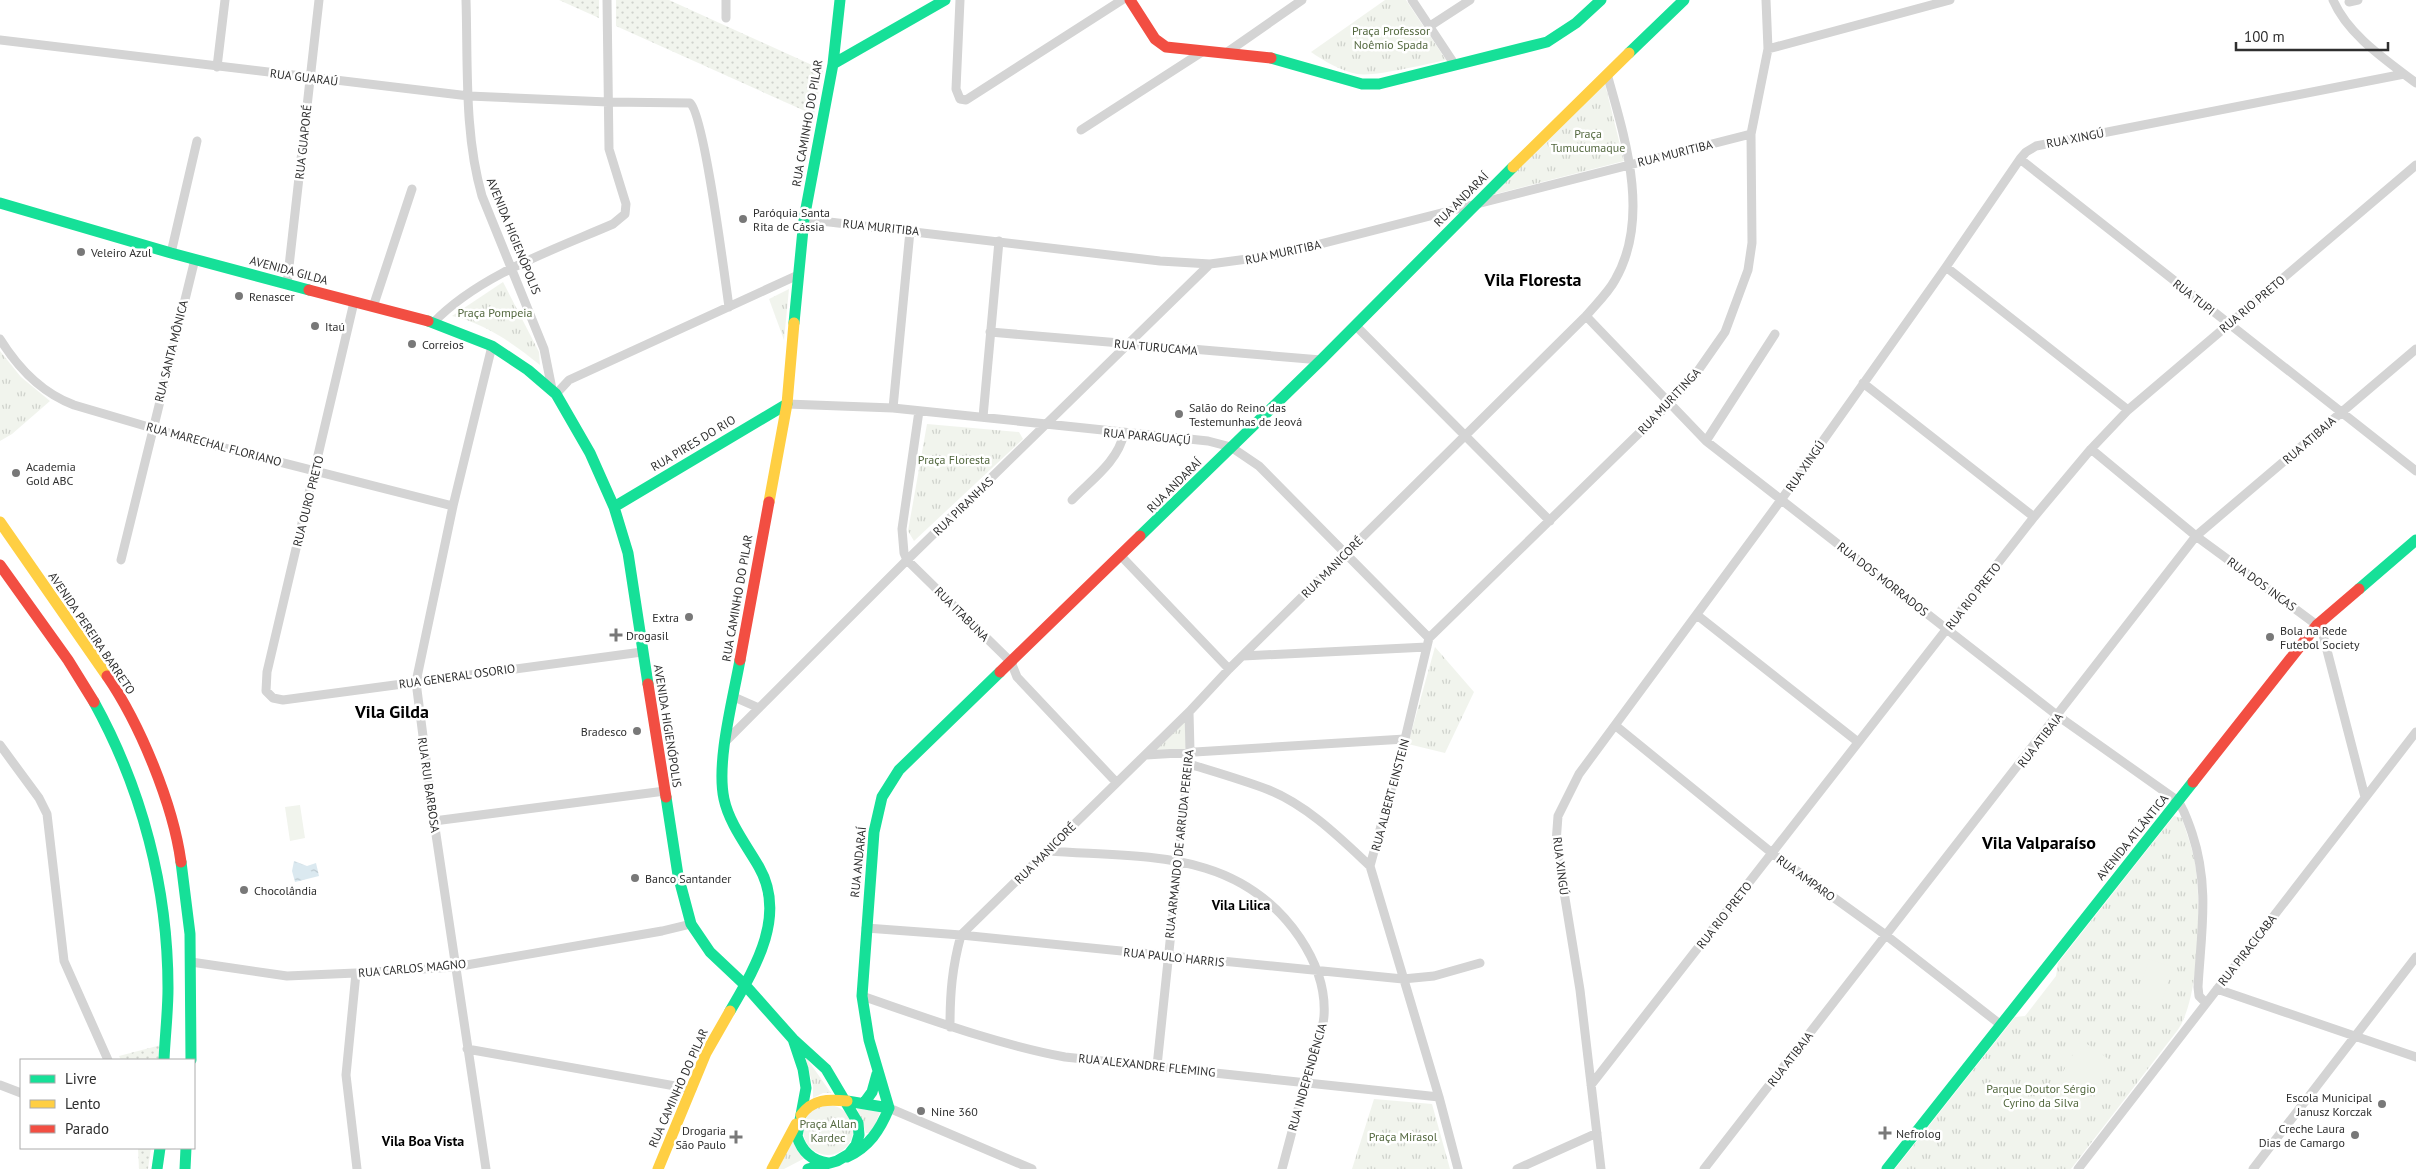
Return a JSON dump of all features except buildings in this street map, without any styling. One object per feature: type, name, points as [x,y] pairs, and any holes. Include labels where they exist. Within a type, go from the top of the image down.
[{"type":"main road","name":"RUA CAMINHO DO PILAR","points":[[658,1169],[711,1043],[745,985],[768,934],[771,915],[768,890],[760,871],[737,830],[724,799],[722,782],[726,741],[787,404],[804,219],[833,64],[840,0]]},
{"type":"main road","points":[[833,64],[945,0]]},
{"type":"main road","points":[[1130,0],[1155,39],[1162,46],[1202,52],[1263,56],[1362,84],[1379,84],[1547,42],[1570,29],[1601,0]]},
{"type":"main road","name":"RUA ANDARAÍ","points":[[889,1108],[877,1069],[862,996],[874,832],[882,797],[899,770],[1321,360],[1474,204],[1684,0]]},
{"type":"main road","name":"AVENIDA GILDA","points":[[0,202],[171,253],[432,323],[492,346],[554,391]]},
{"type":"main road","points":[[0,214],[24,209]]},
{"type":"main road","name":"AVENIDA HIGIENÓPOLIS","points":[[554,391],[590,453],[614,507],[628,553],[678,875],[690,924],[710,952],[745,985],[793,1039],[826,1069],[847,1101]]},
{"type":"main road","name":"RUA PIRES DO RIO","points":[[614,507],[787,404]]},
{"type":"main road","name":"AVENIDA PEREIRA BARRETO","points":[[0,522],[111,682],[133,723],[158,777],[179,850],[190,934],[191,1059]]},
{"type":"main road","name":"AVENIDA ATLÂNTICA","points":[[1887,1169],[2316,625],[2416,540]]},
{"type":"main road","points":[[0,565],[90,693],[118,749],[141,809],[158,876],[166,949],[168,978],[164,1059]]},
{"type":"main road","name":"AVENIDA HIGIENÓPOLIS","points":[[793,1039],[805,1084],[799,1118]]},
{"type":"main road","name":"RUA ANDARAÍ","points":[[864,1103],[875,1084],[877,1069]]},
{"type":"main road","points":[[772,1169],[799,1118],[807,1107],[818,1100],[847,1101],[889,1108],[882,1126],[864,1149],[845,1158],[808,1169]]},
{"type":"main road","points":[[845,1158],[856,1145],[859,1129],[847,1101]]},
{"type":"main road","points":[[799,1118],[797,1136],[802,1149],[813,1160],[828,1163]]},
{"type":"main road","points":[[157,1169],[160,1149]]},
{"type":"main road","points":[[184,1169],[186,1149]]},
{"type":"street","points":[[217,66],[225,0]]},
{"type":"street","name":"RUA GUAPORÉ","points":[[287,284],[319,0]]},
{"type":"street","name":"AVENIDA HIGIENÓPOLIS","points":[[466,0],[469,96],[475,172],[482,196],[544,349],[554,391]]},
{"type":"street","points":[[432,323],[485,284],[512,268],[613,224],[622,218],[627,210],[624,195],[610,156],[607,0]]},
{"type":"street","points":[[726,0],[726,18]]},
{"type":"street","points":[[960,0],[956,89],[960,99],[966,100],[1122,0]]},
{"type":"street","points":[[1226,53],[1302,0]]},
{"type":"street","points":[[1412,0],[1456,64]]},
{"type":"street","points":[[1430,26],[1470,0]]},
{"type":"street","name":"RUA MURITINGA","points":[[1428,643],[1670,403],[1695,375],[1724,332],[1748,270],[1752,243],[1750,134],[1768,50],[1766,0]]},
{"type":"street","points":[[1768,50],[1950,0]]},
{"type":"street","points":[[2333,0],[2339,14],[2348,27],[2416,83]]},
{"type":"street","name":"RUA GUARAÚ","points":[[0,40],[469,96],[608,102],[690,103],[693,105],[704,143],[729,307]]},
{"type":"street","points":[[1081,130],[1202,52]]},
{"type":"street","name":"RUA MANICORÉ","points":[[950,1027],[950,981],[953,960],[961,935],[1189,712],[1229,669],[1586,316],[1615,281],[1624,262],[1630,240],[1634,206],[1629,164],[1607,74]]},
{"type":"street","name":"RUA XINGÚ","points":[[1602,1169],[1580,990],[1558,860],[1556,827],[1563,805],[1579,774],[1781,500],[2020,159],[2026,152],[2036,146],[2404,74]]},
{"type":"street","name":"RUA MURITIBA","points":[[804,219],[1160,261],[1210,264],[1277,255],[1750,134]]},
{"type":"street","points":[[171,253],[197,141]]},
{"type":"street","name":"RUA TUPI","points":[[2020,159],[2229,324],[2343,411],[2416,471]]},
{"type":"street","name":"RUA RIO PRETO","points":[[1592,1085],[2034,517],[2091,449],[2128,410],[2416,166]]},
{"type":"street","points":[[373,307],[412,189]]},
{"type":"street","points":[[893,408],[910,231]]},
{"type":"street","points":[[983,417],[999,241]]},
{"type":"street","name":"RUA SANTA MÔNICA","points":[[121,560],[194,259]]},
{"type":"street","name":"RUA PIRANHAS","points":[[726,741],[907,560],[1210,264]]},
{"type":"street","points":[[1946,267],[2128,410]]},
{"type":"street","points":[[554,391],[569,380],[798,275]]},
{"type":"street","name":"RUA OURO PRETO","points":[[273,698],[266,691],[265,681],[316,472],[354,302]]},
{"type":"street","name":"RUA DOS MORRADOS","points":[[1586,316],[1706,442],[2058,716],[2178,801]]},
{"type":"street","points":[[1355,325],[1466,434],[1550,521]]},
{"type":"street","name":"RUA TURUCAMA","points":[[990,332],[1321,360]]},
{"type":"street","points":[[1706,442],[1775,334]]},
{"type":"street","name":"RUA MARECHAL FLORIANO","points":[[0,339],[26,373],[60,400],[152,428],[453,506]]},
{"type":"street","name":"RUA RUI BARBOSA","points":[[486,1169],[434,821],[416,682],[453,506],[492,346]]},
{"type":"street","name":"RUA ATIBAIA","points":[[1704,1169],[2058,716],[2196,536],[2416,349]]},
{"type":"street","points":[[1863,383],[2034,517]]},
{"type":"street","name":"RUA PARAGUAÇÚ","points":[[787,404],[893,408],[983,417],[1046,426],[1208,441],[1232,447],[1259,466],[1428,643]]},
{"type":"street","points":[[907,560],[902,529],[919,411]]},
{"type":"street","points":[[1072,500],[1114,458],[1121,445],[1124,433]]},
{"type":"street","name":"RUA DOS INCAS","points":[[2091,449],[2196,536],[2316,625],[2324,637],[2365,797]]},
{"type":"street","points":[[1121,556],[1229,669]]},
{"type":"street","name":"RUA ITABUNA","points":[[907,560],[1011,662],[1017,677],[1116,782]]},
{"type":"street","points":[[1697,615],[1858,742]]},
{"type":"street","points":[[1243,656],[1428,643]]},
{"type":"street","name":"RUA ALBERT EINSTEIN","points":[[1428,643],[1406,740],[1370,866],[1439,1097],[1458,1169]]},
{"type":"street","name":"RUA GENERAL OSORIO","points":[[273,698],[283,700],[642,652]]},
{"type":"street","points":[[734,697],[759,708]]},
{"type":"street","name":"RUA ARMANDO DE ARRUDA PEREIRA","points":[[1157,1066],[1167,956],[1180,860],[1190,751],[1189,712]]},
{"type":"street","name":"RUA AMPARO","points":[[1616,726],[1772,853],[1887,936],[2000,1025]]},
{"type":"street","name":"RUA PIRACICABA","points":[[2078,1169],[2416,732]]},
{"type":"street","points":[[1146,754],[1406,740]]},
{"type":"street","points":[[0,745],[39,798],[47,814],[64,961],[108,1059]]},
{"type":"street","points":[[1188,764],[1271,791],[1306,812],[1336,834],[1370,866]]},
{"type":"street","points":[[434,821],[665,791]]},
{"type":"street","points":[[2178,801],[2187,819],[2201,870],[2204,915],[2198,987],[2200,996],[2206,1003]]},
{"type":"street","name":"RUA INDEPENDÊNCIA","points":[[1048,851],[1180,860],[1219,871],[1264,898],[1288,922],[1309,952],[1319,972],[1324,1002],[1323,1024],[1282,1169]]},
{"type":"street","name":"RUA CARLOS MAGNO","points":[[191,962],[287,976],[455,966],[662,931],[690,924]]},
{"type":"street","name":"RUA PAULO HARRIS","points":[[866,928],[961,935],[1403,979],[1434,976],[1480,963]]},
{"type":"street","points":[[2253,1169],[2416,957]]},
{"type":"street","points":[[356,973],[346,1075],[357,1169]]},
{"type":"street","points":[[2217,989],[2416,1057]]},
{"type":"street","name":"RUA ALEXANDRE FLEMING","points":[[862,996],[950,1027],[1042,1052],[1091,1060],[1306,1081],[1439,1097]]},
{"type":"street","points":[[467,1049],[692,1088]]},
{"type":"street","points":[[0,1085],[20,1092]]},
{"type":"street","points":[[889,1108],[1032,1169]]},
{"type":"street","points":[[1517,1169],[1597,1132]]},
{"type":"green space","points":[[559,0],[599,0],[599,18]]},
{"type":"green space","points":[[616,0],[669,0],[823,70],[814,115],[616,26]]},
{"type":"green space","name":"Praça Professor Noêmio Spada","points":[[1385,0],[1406,0],[1446,60],[1388,72],[1357,74],[1345,71],[1311,52]]},
{"type":"green space","name":"Praça Tumucumaque","points":[[1605,84],[1624,161],[1484,197]]},
{"type":"green space","name":"Praça Pompeia","points":[[503,282],[539,352],[540,365],[520,349],[487,329],[452,316]]},
{"type":"green space","points":[[789,289],[784,340],[769,299]]},
{"type":"green space","points":[[0,351],[21,377],[50,401],[12,434],[0,441]]},
{"type":"green space","name":"Praça Floresta","points":[[927,424],[1019,432],[1023,439],[914,541],[908,531]]},
{"type":"green space","points":[[1435,647],[1474,692],[1445,753],[1408,744]]},
{"type":"green space","points":[[1186,717],[1187,749],[1154,752]]},
{"type":"green space","points":[[300,805],[305,838],[290,841],[285,807]]},
{"type":"green space","name":"Parque Doutor Sérgio Cyrino da Silva","points":[[2174,816],[2182,818],[2194,857],[2198,887],[2197,954],[2185,1017],[2177,1031],[2071,1169],[1895,1169],[2015,1017],[2025,1016],[2056,976],[2058,963]]},
{"type":"green space","points":[[2149,959],[2173,967],[2158,1012],[2134,1004]]},
{"type":"green space","points":[[2081,1040],[2110,1060],[2080,1111],[2050,1095]]},
{"type":"green space","points":[[161,1045],[160,1059],[120,1059],[119,1056]]},
{"type":"green space","name":"Praça Allan Kardec","points":[[805,1056],[831,1093],[823,1093],[813,1098],[813,1086]]},
{"type":"green space","name":"Praça Mirasol","points":[[1374,1099],[1432,1104],[1450,1169],[1352,1169]]},
{"type":"green space","name":"Praça Allan Kardec","points":[[828,1105],[838,1107],[846,1112],[851,1120],[853,1130],[851,1140],[846,1148],[838,1153],[828,1155],[818,1153],[810,1148],[805,1140],[803,1130],[805,1120],[810,1112],[818,1107]]},
{"type":"green space","name":"Praça Allan Kardec","points":[[857,1108],[880,1112],[872,1133],[866,1133]]},
{"type":"green space","name":"Praça Allan Kardec","points":[[793,1140],[807,1157],[784,1169],[778,1169]]},
{"type":"green space","points":[[138,1149],[151,1149],[148,1169],[139,1169]]},
{"type":"water","points":[[294,861],[307,866],[316,863],[319,876],[295,882],[292,871]]},
{"type":"traffic: fast","points":[[794,323],[804,219],[833,64],[840,0]]},
{"type":"traffic: fast","points":[[833,64],[945,0]]},
{"type":"traffic: fast","points":[[1271,58],[1362,84],[1379,84],[1547,42],[1576,23],[1601,0]]},
{"type":"traffic: fast","points":[[1629,53],[1684,0]]},
{"type":"traffic: fast","points":[[1140,536],[1321,360],[1513,167]]},
{"type":"traffic: fast","points":[[0,203],[171,253],[309,290]]},
{"type":"traffic: fast","points":[[428,321],[492,346],[528,370],[556,394],[590,453],[614,507],[628,553],[648,684]]},
{"type":"traffic: fast","points":[[614,507],[787,404]]},
{"type":"traffic: fast","points":[[2359,589],[2416,540]]},
{"type":"traffic: fast","points":[[730,1011],[758,959],[769,923],[770,904],[767,885],[759,867],[726,808],[722,784],[726,730],[740,660]]},
{"type":"traffic: fast","points":[[889,1108],[869,1040],[862,996],[874,832],[882,797],[899,770],[1000,672]]},
{"type":"traffic: fast","points":[[94,702],[111,735],[139,804],[157,877],[167,951],[168,997],[164,1059]]},
{"type":"traffic: fast","points":[[1887,1169],[2193,782]]},
{"type":"traffic: fast","points":[[666,797],[678,875],[691,924],[710,952],[745,985],[793,1039],[826,1069],[858,1123],[859,1135],[856,1145],[849,1154],[837,1161],[808,1169]]},
{"type":"traffic: fast","points":[[181,862],[190,934],[191,1059]]},
{"type":"traffic: fast","points":[[793,1039],[803,1069],[806,1088],[797,1136],[808,1155],[828,1163]]},
{"type":"traffic: fast","points":[[864,1103],[872,1092],[877,1074]]},
{"type":"traffic: fast","points":[[847,1101],[889,1108]]},
{"type":"traffic: fast","points":[[847,1157],[868,1143],[882,1124],[889,1108]]},
{"type":"traffic: fast","points":[[157,1169],[160,1149]]},
{"type":"traffic: fast","points":[[185,1169],[186,1149]]},
{"type":"traffic: slow","points":[[1513,167],[1629,53]]},
{"type":"traffic: slow","points":[[769,502],[787,404],[794,323]]},
{"type":"traffic: slow","points":[[0,522],[107,676]]},
{"type":"traffic: slow","points":[[658,1169],[706,1053],[730,1011]]},
{"type":"traffic: slow","points":[[801,1115],[811,1106],[821,1101],[847,1101]]},
{"type":"traffic: slow","points":[[772,1169],[796,1124]]},
{"type":"traffic: jam","points":[[1130,0],[1155,39],[1166,47],[1271,58]]},
{"type":"traffic: jam","points":[[309,290],[428,321]]},
{"type":"traffic: jam","points":[[740,660],[769,502]]},
{"type":"traffic: jam","points":[[1000,672],[1140,536]]},
{"type":"traffic: jam","points":[[0,565],[68,660],[94,702]]},
{"type":"traffic: jam","points":[[2193,782],[2317,625],[2359,589]]},
{"type":"traffic: jam","points":[[107,676],[143,741],[163,790],[171,815],[181,862]]},
{"type":"traffic: jam","points":[[648,684],[666,797]]},
{"type":"place","name":"Paróquia Santa Rita de Cássia","points":[[743,219]]},
{"type":"place","name":"Veleiro Azul","points":[[81,252]]},
{"type":"place","name":"Renascer","points":[[239,296]]},
{"type":"place","name":"Itaú","points":[[315,326]]},
{"type":"place","name":"Correios","points":[[412,344]]},
{"type":"place","name":"Salão do Reino das Testemunhas de Jeová","points":[[1179,414]]},
{"type":"place","name":"Academia Gold ABC","points":[[16,473]]},
{"type":"place","name":"Extra","points":[[689,617]]},
{"type":"place","name":"Drogasil","points":[[616,635]]},
{"type":"place","name":"Bola na Rede Futebol Society","points":[[2270,637]]},
{"type":"place","name":"Bradesco","points":[[637,731]]},
{"type":"place","name":"Banco Santander","points":[[635,878]]},
{"type":"place","name":"Chocolândia","points":[[244,890]]},
{"type":"place","name":"Escola Municipal Janusz Korczak","points":[[2382,1104]]},
{"type":"place","name":"Nine 360","points":[[921,1111]]},
{"type":"place","name":"Nefrolog","points":[[1885,1133]]},
{"type":"place","name":"Creche Laura Dias de Camargo","points":[[2355,1135]]},
{"type":"place","name":"Drogaria São Paulo","points":[[736,1137]]},
{"type":"district","name":"Vila Floresta","points":[[1533,279]]},
{"type":"district","name":"Vila Gilda","points":[[392,711]]},
{"type":"district","name":"Vila Valparaíso","points":[[2039,842]]},
{"type":"district","name":"Vila Lilica","points":[[1241,905]]},
{"type":"district","name":"Vila Boa Vista","points":[[423,1141]]}]
